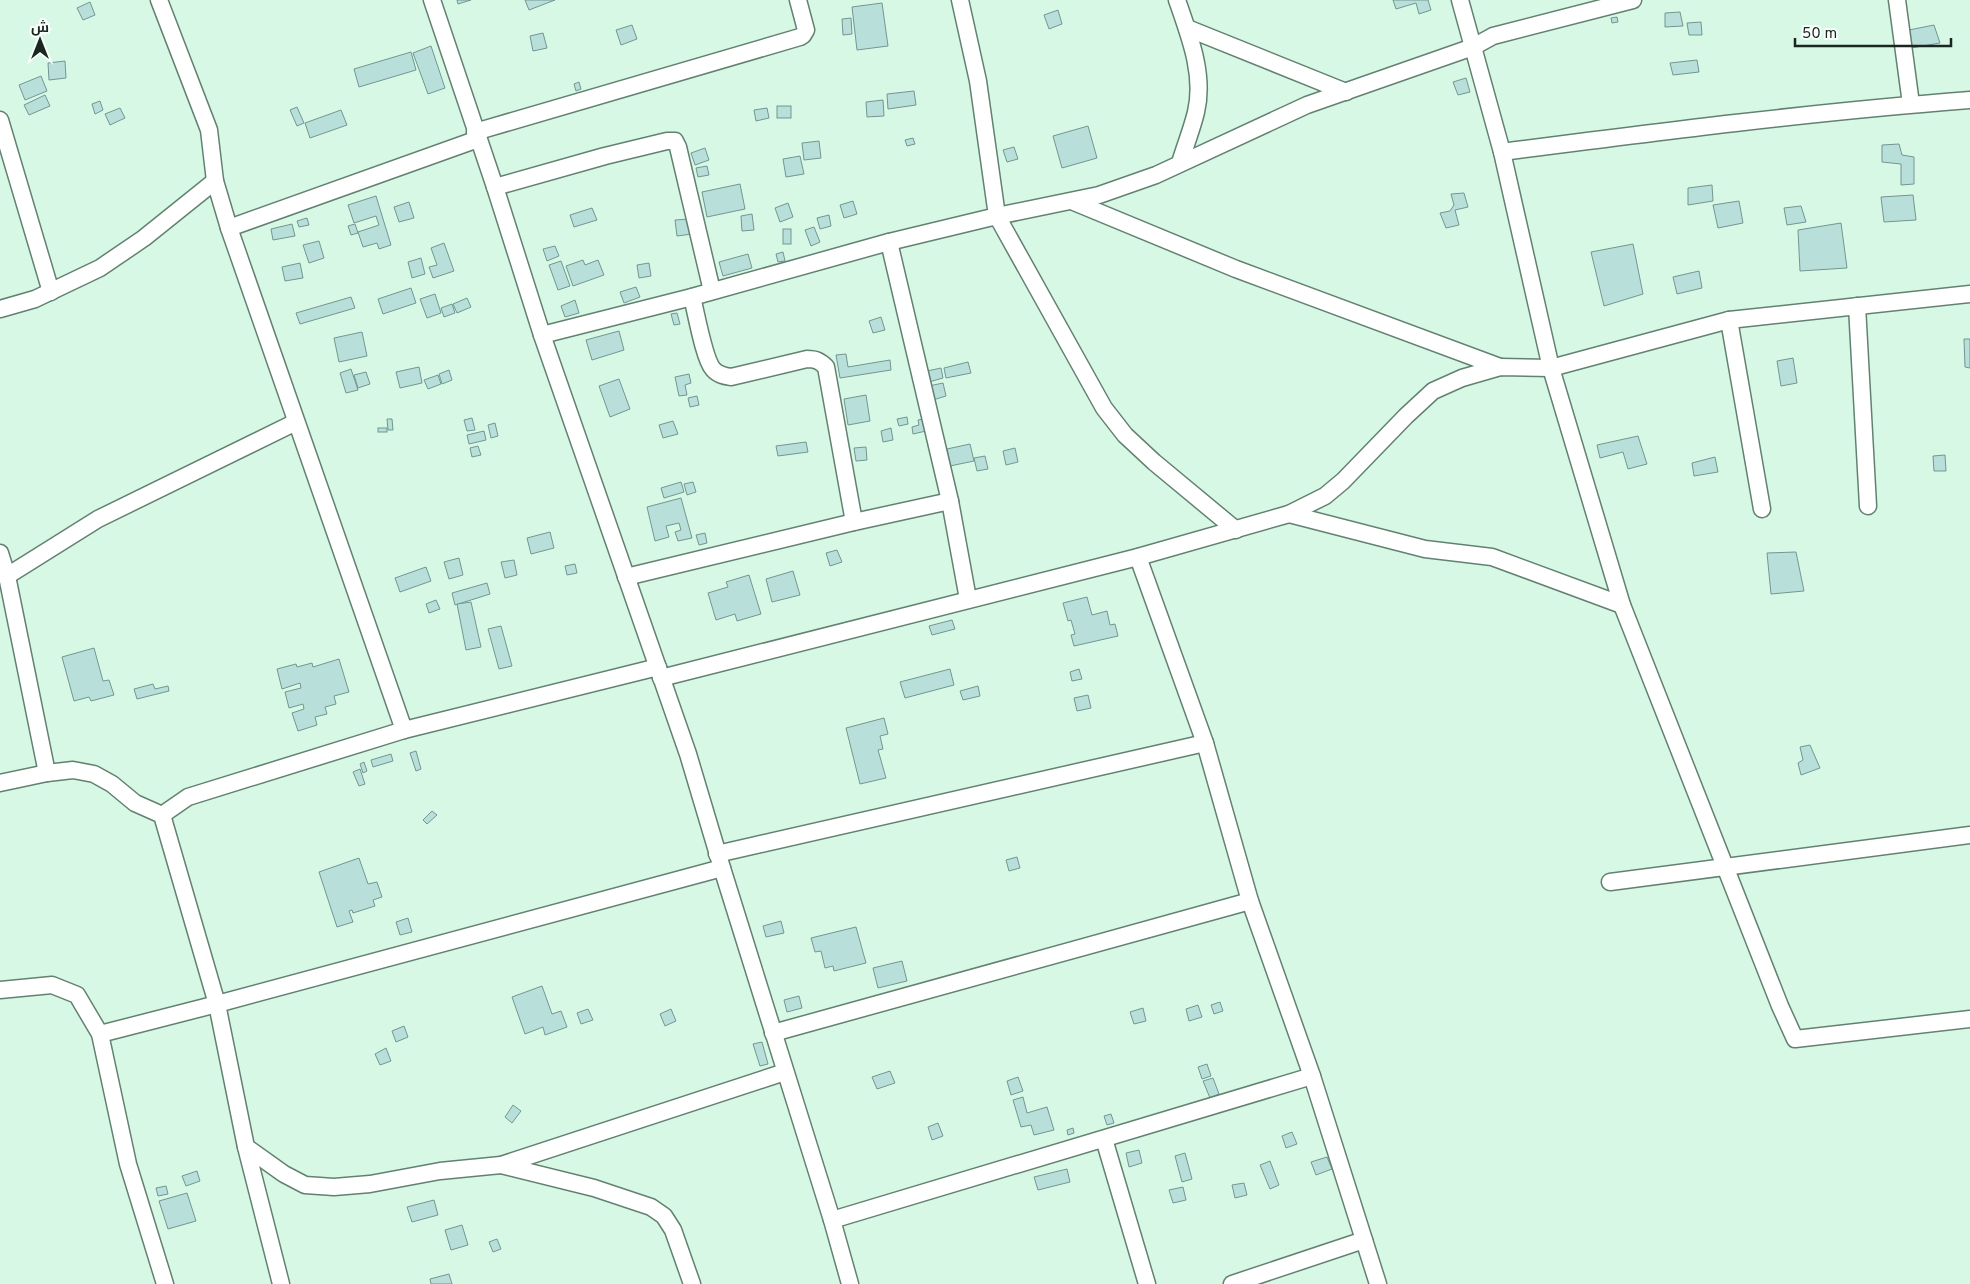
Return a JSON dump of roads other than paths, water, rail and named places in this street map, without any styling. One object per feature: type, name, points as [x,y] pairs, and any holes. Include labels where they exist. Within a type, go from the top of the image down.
[{"type":"street","points":[[159,0],[209,130],[214,159],[215,180],[229,228],[404,730]]},
{"type":"street","points":[[432,0],[495,187],[542,336],[688,754],[719,861],[832,1220],[848,1283]]},
{"type":"street","points":[[229,228],[477,136],[800,37],[806,30],[798,0]]},
{"type":"street","points":[[960,0],[978,81],[998,216],[1104,408],[1125,435],[1154,462],[1236,530]]},
{"type":"street","points":[[1177,0],[1196,61],[1198,87],[1196,110],[1180,163]]},
{"type":"street","points":[[1460,0],[1502,152],[1551,368],[1622,605],[1795,1039],[1970,1019]]},
{"type":"street","points":[[542,336],[692,297],[889,242],[998,216],[1074,202],[1134,183],[1307,105],[1473,47],[1493,36],[1633,0]]},
{"type":"street","points":[[1898,0],[1911,104]]},
{"type":"street","points":[[1187,28],[1346,92]]},
{"type":"street","points":[[1502,152],[1703,126],[1911,104],[1970,100]]},
{"type":"street","points":[[0,120],[51,292]]},
{"type":"street","points":[[495,187],[605,156],[667,141],[675,141],[692,200],[712,291]]},
{"type":"street","points":[[0,309],[35,299],[100,268],[144,238],[215,180]]},
{"type":"street","points":[[1074,202],[1236,269],[1500,367]]},
{"type":"street","points":[[889,242],[950,502],[968,599]]},
{"type":"street","points":[[162,815],[188,797],[404,730],[968,599],[1138,557],[1289,514],[1325,496],[1343,481],[1433,391],[1462,378],[1500,367],[1551,368],[1730,320],[1970,294]]},
{"type":"street","points":[[692,297],[708,361],[715,372],[731,377],[814,359],[821,361],[826,367],[854,522]]},
{"type":"street","points":[[1857,306],[1868,506]]},
{"type":"street","points":[[1730,320],[1762,509]]},
{"type":"street","points":[[7,576],[98,519],[296,422]]},
{"type":"street","points":[[626,577],[854,522],[950,502]]},
{"type":"street","points":[[1289,514],[1425,549],[1492,557],[1622,605]]},
{"type":"street","points":[[0,554],[7,576],[47,773]]},
{"type":"street","points":[[1138,557],[1205,743],[1250,901],[1312,1076],[1378,1284]]},
{"type":"street","points":[[100,1034],[217,1004],[719,861],[1205,743]]},
{"type":"street","points":[[0,783],[47,773],[73,770],[94,774],[112,784],[135,803],[162,815],[217,1004],[246,1147],[281,1284]]},
{"type":"street","points":[[1610,882],[1970,835]]},
{"type":"street","points":[[773,1033],[1250,901]]},
{"type":"street","points":[[0,990],[52,985],[77,995],[100,1034],[128,1164],[165,1284]]},
{"type":"street","points":[[246,1147],[284,1174],[306,1185],[334,1187],[370,1184],[440,1172],[501,1165],[785,1072]]},
{"type":"street","points":[[832,1220],[1312,1076]]},
{"type":"street","points":[[1104,1138],[1147,1284]]},
{"type":"street","points":[[501,1165],[594,1188],[651,1208],[664,1216],[673,1230],[692,1284]]},
{"type":"street","points":[[1232,1284],[1364,1240]]}]
